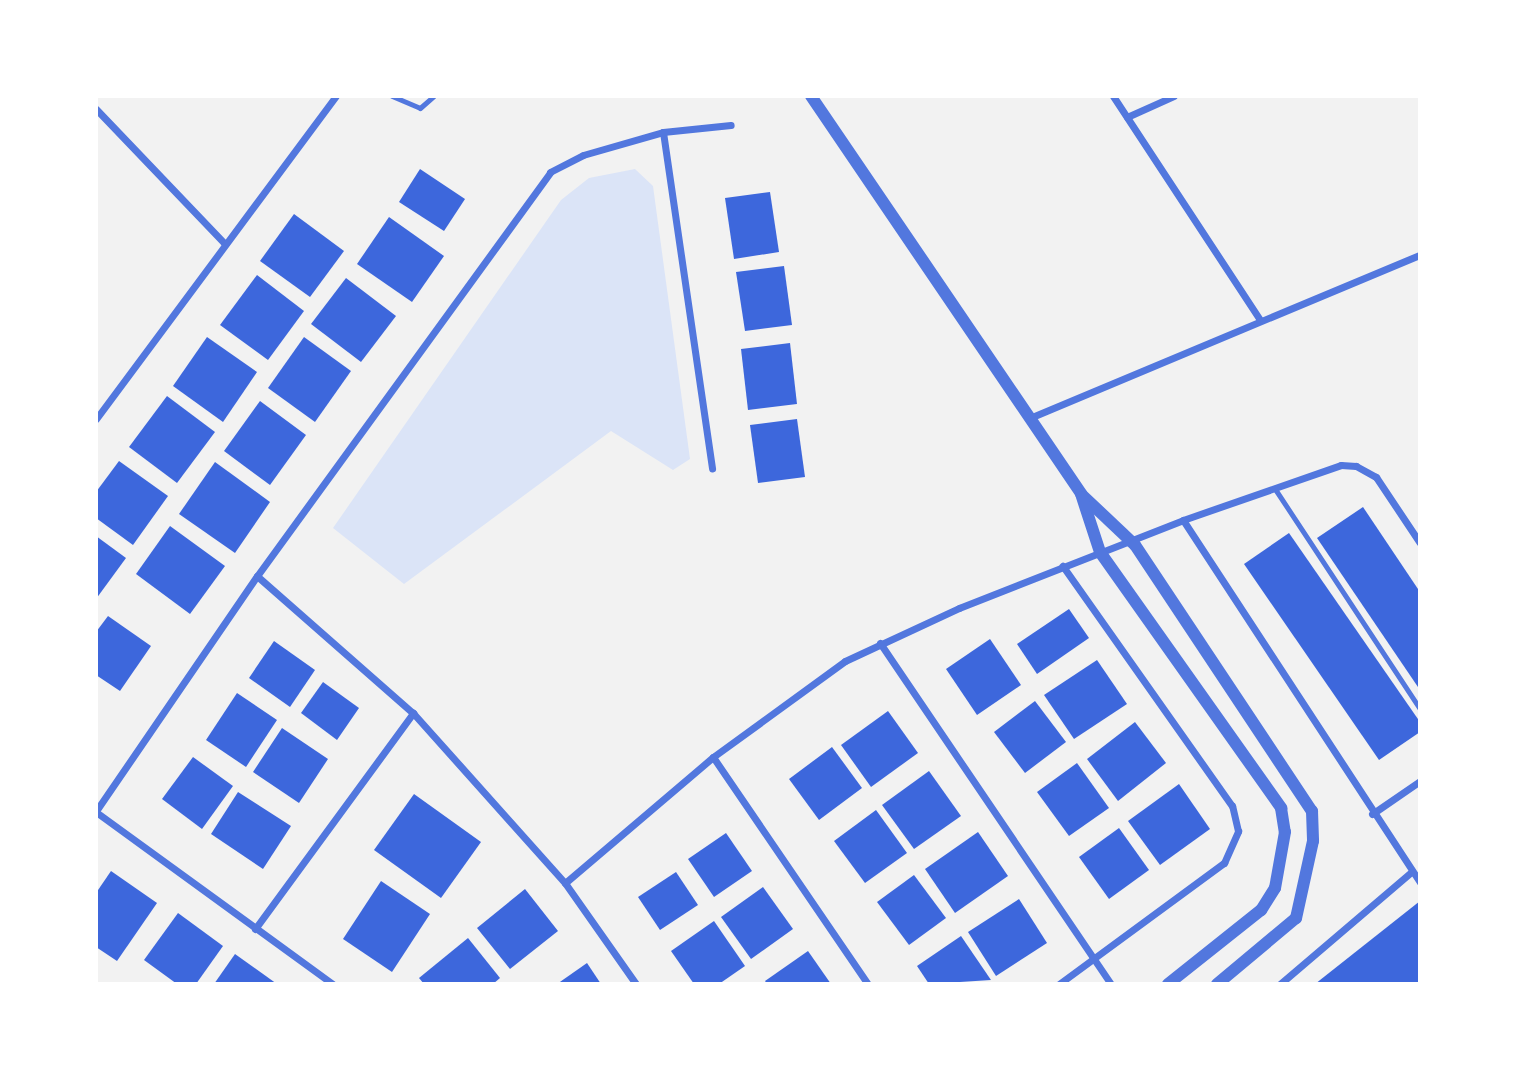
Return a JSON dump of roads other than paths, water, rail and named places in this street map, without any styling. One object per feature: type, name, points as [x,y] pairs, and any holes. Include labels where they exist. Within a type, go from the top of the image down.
[{"type":"street","points":[[96,419],[336,96]]},
{"type":"street","points":[[811,96],[1081,494],[1130,540],[1312,811],[1314,841],[1296,918],[1217,984]]},
{"type":"street","points":[[1113,96],[1259,318]]},
{"type":"street","points":[[1127,117],[1174,96]]},
{"type":"street","points":[[96,109],[225,244]]},
{"type":"street","points":[[333,984],[96,811],[257,576],[550,172],[583,155],[663,132],[731,125]]},
{"type":"street","points":[[663,132],[712,468]]},
{"type":"street","points":[[1031,417],[1259,318],[1420,255]]},
{"type":"street","points":[[565,883],[713,757],[845,661],[880,643],[1063,566],[1183,520],[1341,466],[1367,470],[1420,543]]},
{"type":"street","points":[[1081,494],[1100,552],[1261,773],[1281,808],[1285,832],[1275,888],[1261,910],[1168,984]]},
{"type":"street","points":[[1183,520],[1372,814],[1420,882]]},
{"type":"street","points":[[1059,984],[1224,863],[1238,831],[1231,806],[1063,566]]},
{"type":"street","points":[[257,576],[413,713],[565,883],[636,984]]},
{"type":"street","points":[[880,643],[1111,984]]},
{"type":"street","points":[[255,929],[413,713]]},
{"type":"street","points":[[713,757],[868,984]]},
{"type":"street","points":[[1372,814],[1420,781]]},
{"type":"street","points":[[1280,984],[1411,872]]},
{"type":"lane","points":[[392,96],[421,108],[435,96]]},
{"type":"lane","points":[[1275,489],[1420,709]]}]
